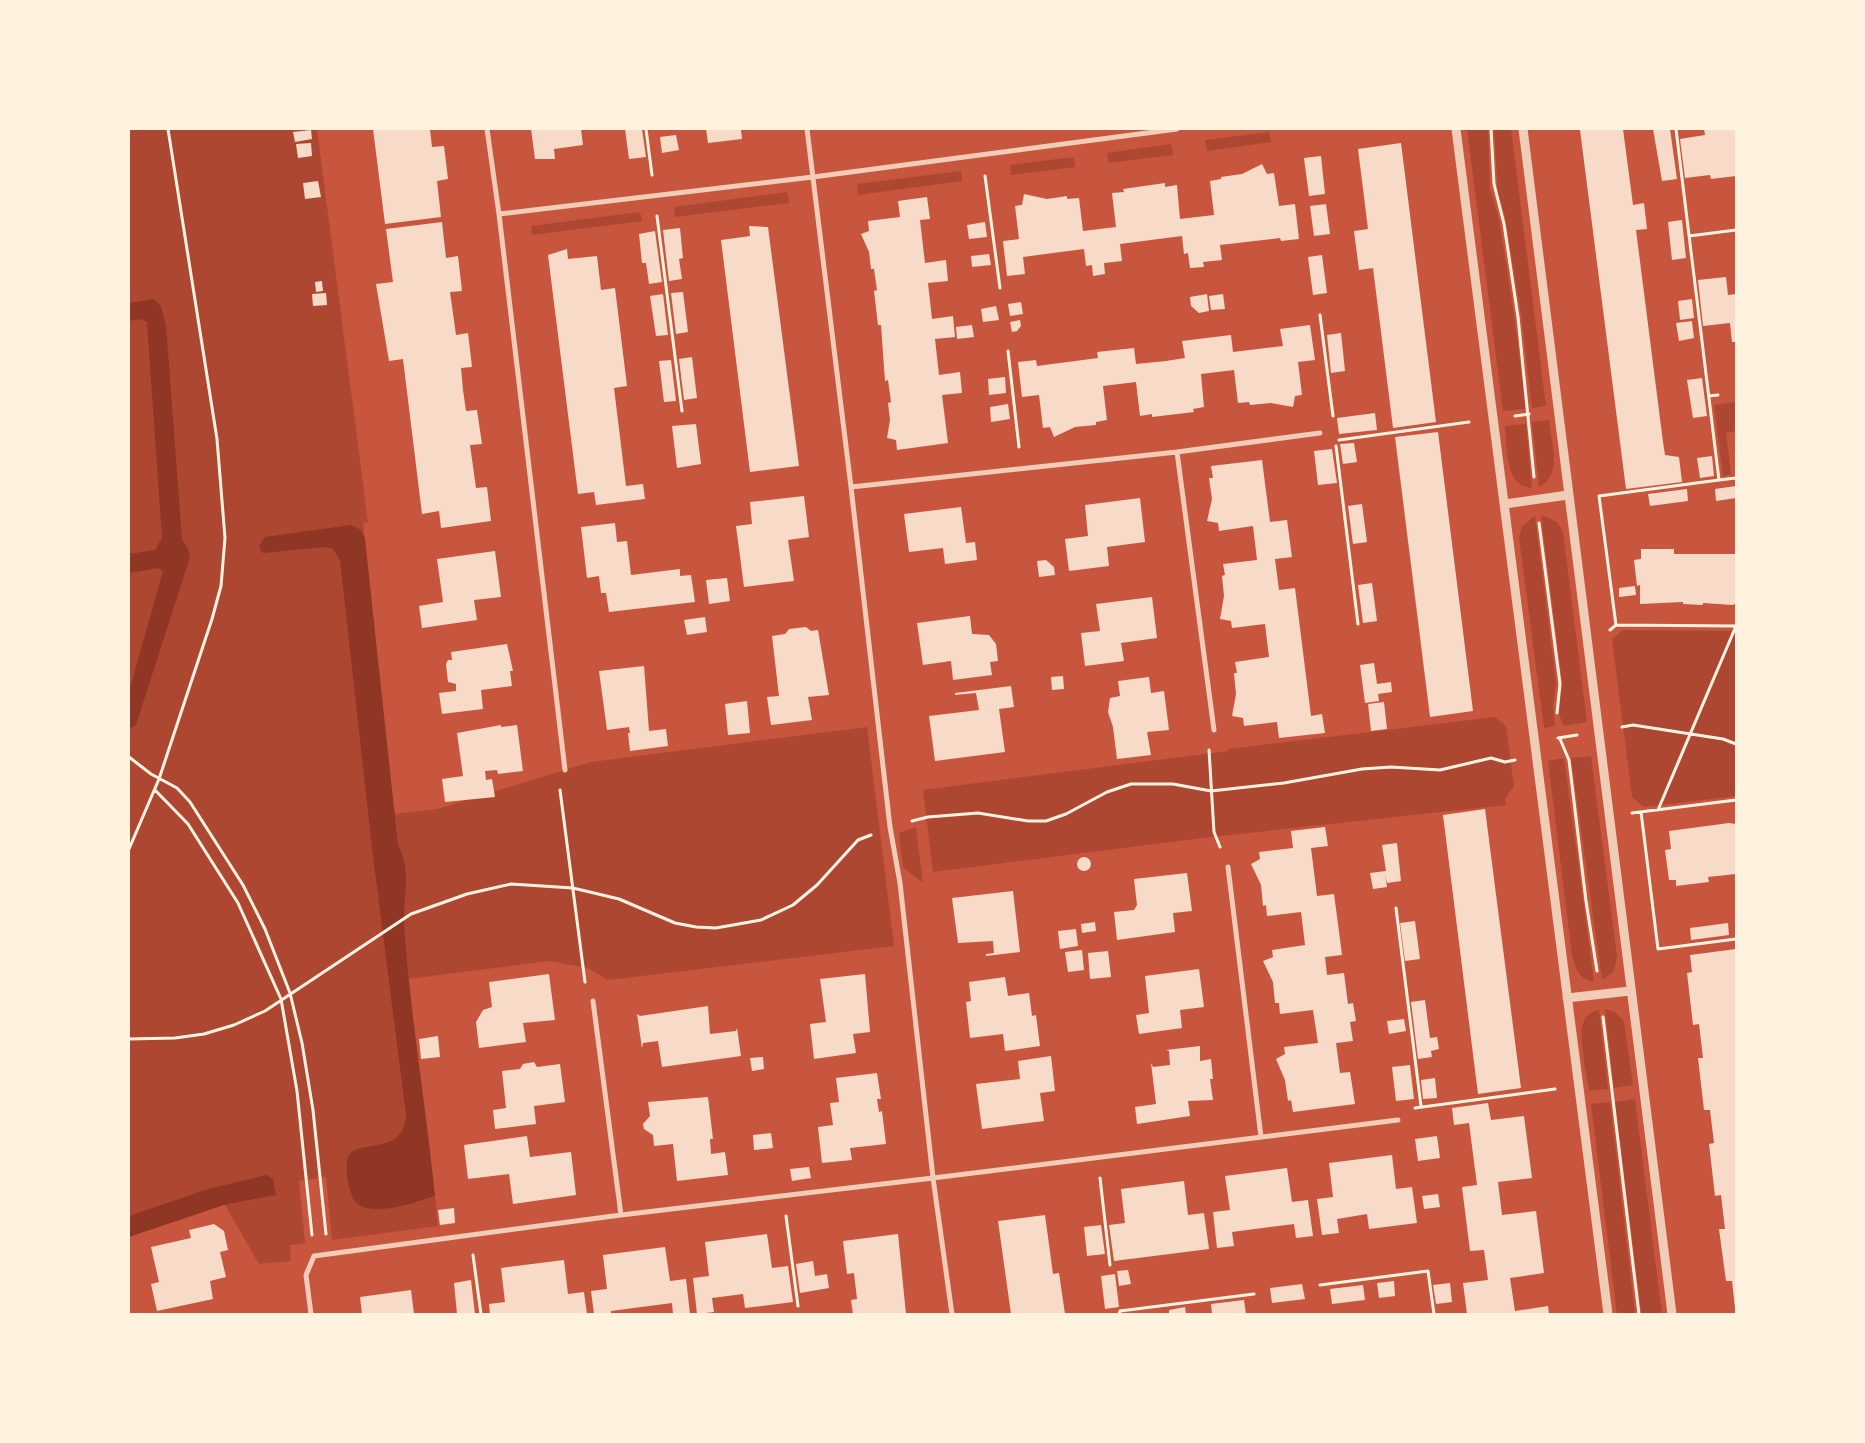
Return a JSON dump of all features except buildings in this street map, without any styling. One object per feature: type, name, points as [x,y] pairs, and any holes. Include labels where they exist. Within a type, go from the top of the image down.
[{"type":"street","points":[[486,129],[499,214],[565,770]]},
{"type":"street","points":[[807,129],[890,827],[900,883],[932,1178],[952,1314]]},
{"type":"street","points":[[499,214],[814,177],[982,155],[1133,131],[1177,129]]},
{"type":"street","points":[[1456,129],[1608,1314]]},
{"type":"street","points":[[1523,129],[1672,1314]]},
{"type":"street","points":[[851,487],[1177,452],[1320,433]]},
{"type":"street","points":[[1177,452],[1214,730]]},
{"type":"street","points":[[1505,504],[1568,495]]},
{"type":"street","points":[[1228,867],[1261,1137]]},
{"type":"street","points":[[1567,998],[1630,991]]},
{"type":"street","points":[[593,1001],[621,1215]]},
{"type":"street","points":[[311,1314],[306,1275],[314,1256],[621,1215],[1398,1120]]},
{"type":"path","points":[[129,849],[159,779],[212,619],[221,586],[225,538],[217,439],[168,129]]},
{"type":"path","points":[[646,129],[682,411]]},
{"type":"path","points":[[1491,129],[1494,184],[1504,224],[1518,317],[1536,500],[1560,684],[1558,719]]},
{"type":"path","points":[[1676,129],[1719,480]]},
{"type":"path","points":[[982,155],[1000,288]]},
{"type":"path","points":[[1689,236],[1736,230]]},
{"type":"path","points":[[1320,315],[1358,624]]},
{"type":"path","points":[[1008,351],[1022,469]]},
{"type":"path","points":[[1709,396],[1718,395]]},
{"type":"path","points":[[1336,441],[1529,414]]},
{"type":"path","points":[[1320,433],[1335,432]]},
{"type":"path","points":[[1616,624],[1600,496],[1736,478]]},
{"type":"path","points":[[1606,634],[1616,624],[1735,626],[1658,810]]},
{"type":"path","points":[[129,1039],[175,1038],[204,1034],[250,1018],[265,1011],[290,992],[411,914],[467,894],[511,884],[572,888],[619,899],[675,923],[716,928],[761,920],[793,905],[817,885],[858,840],[890,827],[928,817],[978,813],[1028,821],[1046,820],[1066,814],[1107,792],[1131,784],[1173,784],[1211,791],[1266,786],[1362,769],[1391,767],[1440,770],[1491,758],[1505,762],[1519,760],[1516,744],[1536,743],[1633,724],[1723,739],[1736,744]]},
{"type":"path","points":[[1559,728],[1560,738],[1569,760],[1640,1314]]},
{"type":"path","points":[[1214,730],[1208,753],[1214,832],[1228,867]]},
{"type":"path","points":[[129,757],[159,779],[177,788],[190,802],[244,885],[261,920],[290,992],[302,1043],[313,1110],[329,1254]]},
{"type":"path","points":[[565,770],[560,787],[583,979],[593,1001]]},
{"type":"path","points":[[155,790],[188,824],[238,903],[281,999],[297,1091],[314,1256]]},
{"type":"path","points":[[1628,804],[1630,814],[1736,800]]},
{"type":"path","points":[[1641,812],[1658,949],[1736,939]]},
{"type":"path","points":[[1396,908],[1421,1106]]},
{"type":"path","points":[[1398,1120],[1421,1106],[1558,1089],[1560,1103],[1612,1095]]},
{"type":"path","points":[[1098,1158],[1110,1264]]},
{"type":"path","points":[[784,1196],[798,1306]]},
{"type":"path","points":[[470,1235],[481,1314]]},
{"type":"path","points":[[1320,1286],[1428,1271],[1434,1314]]},
{"type":"path","points":[[1119,1314],[1120,1311],[1254,1294]]},
{"type":"shaded area","points":[[129,129],[317,129],[368,522],[363,523],[365,538],[356,563],[396,821],[395,814],[437,809],[591,762],[867,727],[894,946],[608,980],[588,968],[549,961],[408,979],[415,1203],[435,1196],[438,1226],[332,1240],[326,1177],[299,1181],[305,1243],[290,1245],[291,1261],[259,1264],[225,1205],[276,1195],[274,1186],[129,1228]]},
{"type":"shaded area","points":[[1467,129],[1488,129],[1490,189],[1499,219],[1526,409],[1503,411]]},
{"type":"shaded area","points":[[1494,129],[1511,129],[1546,406],[1532,408],[1521,315],[1505,216],[1498,193]]},
{"type":"shaded area","points":[[1269,132],[1271,142],[1207,151],[1205,140]]},
{"type":"shaded area","points":[[1171,144],[1173,155],[1109,163],[1107,153]]},
{"type":"shaded area","points":[[1074,157],[1075,167],[1011,175],[1010,165]]},
{"type":"shaded area","points":[[961,171],[962,181],[858,195],[857,184]]},
{"type":"shaded area","points":[[787,192],[789,203],[675,217],[674,207]]},
{"type":"shaded area","points":[[640,212],[642,221],[532,235],[531,226]]},
{"type":"shaded area","points":[[154,299],[161,306],[166,325],[182,540],[188,548],[190,557],[136,725],[129,729],[129,692],[163,571],[158,568],[129,573],[129,554],[155,550],[162,538],[147,322],[140,319],[129,321],[129,303]]},
{"type":"shaded area","points":[[1736,402],[1736,431],[1726,433],[1731,474],[1723,476],[1714,405]]},
{"type":"shaded area","points":[[1549,420],[1554,458],[1553,467],[1551,475],[1539,487],[1532,422]]},
{"type":"shaded area","points":[[1526,424],[1532,488],[1523,486],[1516,481],[1507,454],[1505,426]]},
{"type":"shaded area","points":[[1541,515],[1557,522],[1563,532],[1587,722],[1563,726],[1559,713],[1562,681]]},
{"type":"shaded area","points":[[1535,516],[1556,683],[1553,708],[1555,726],[1544,728],[1519,538],[1522,526]]},
{"type":"shaded area","points":[[351,525],[361,530],[365,539],[398,845],[405,864],[404,924],[407,958],[435,1196],[407,1205],[384,1209],[365,1208],[358,1204],[352,1196],[347,1172],[347,1161],[350,1153],[357,1149],[396,1138],[403,1129],[406,1115],[372,848],[340,560],[333,549],[326,547],[264,553],[261,552],[259,546],[265,537]]},
{"type":"shaded area","points":[[1623,630],[1736,631],[1736,796],[1644,807],[1632,797],[1612,639]]},
{"type":"shaded area","points":[[1495,717],[1506,726],[1514,786],[1505,799],[1506,805],[1211,837],[933,872],[923,790],[1228,751],[1228,749]]},
{"type":"shaded area","points":[[1591,756],[1617,957],[1614,971],[1602,980],[1571,758]]},
{"type":"shaded area","points":[[1564,758],[1594,981],[1581,976],[1576,969],[1572,955],[1548,761]]},
{"type":"shaded area","points":[[916,827],[923,883],[903,867],[899,833]]},
{"type":"shaded area","points":[[1605,1009],[1615,1012],[1624,1021],[1633,1085],[1614,1088]]},
{"type":"shaded area","points":[[1599,1010],[1608,1089],[1589,1091],[1582,1045],[1582,1027],[1588,1015]]},
{"type":"shaded area","points":[[1635,1099],[1662,1314],[1641,1314],[1615,1102]]},
{"type":"shaded area","points":[[1610,1102],[1635,1314],[1617,1314],[1591,1104]]},
{"type":"shaded area","points":[[266,1175],[273,1179],[276,1195],[224,1205],[129,1237],[129,1216],[208,1189]]}]
